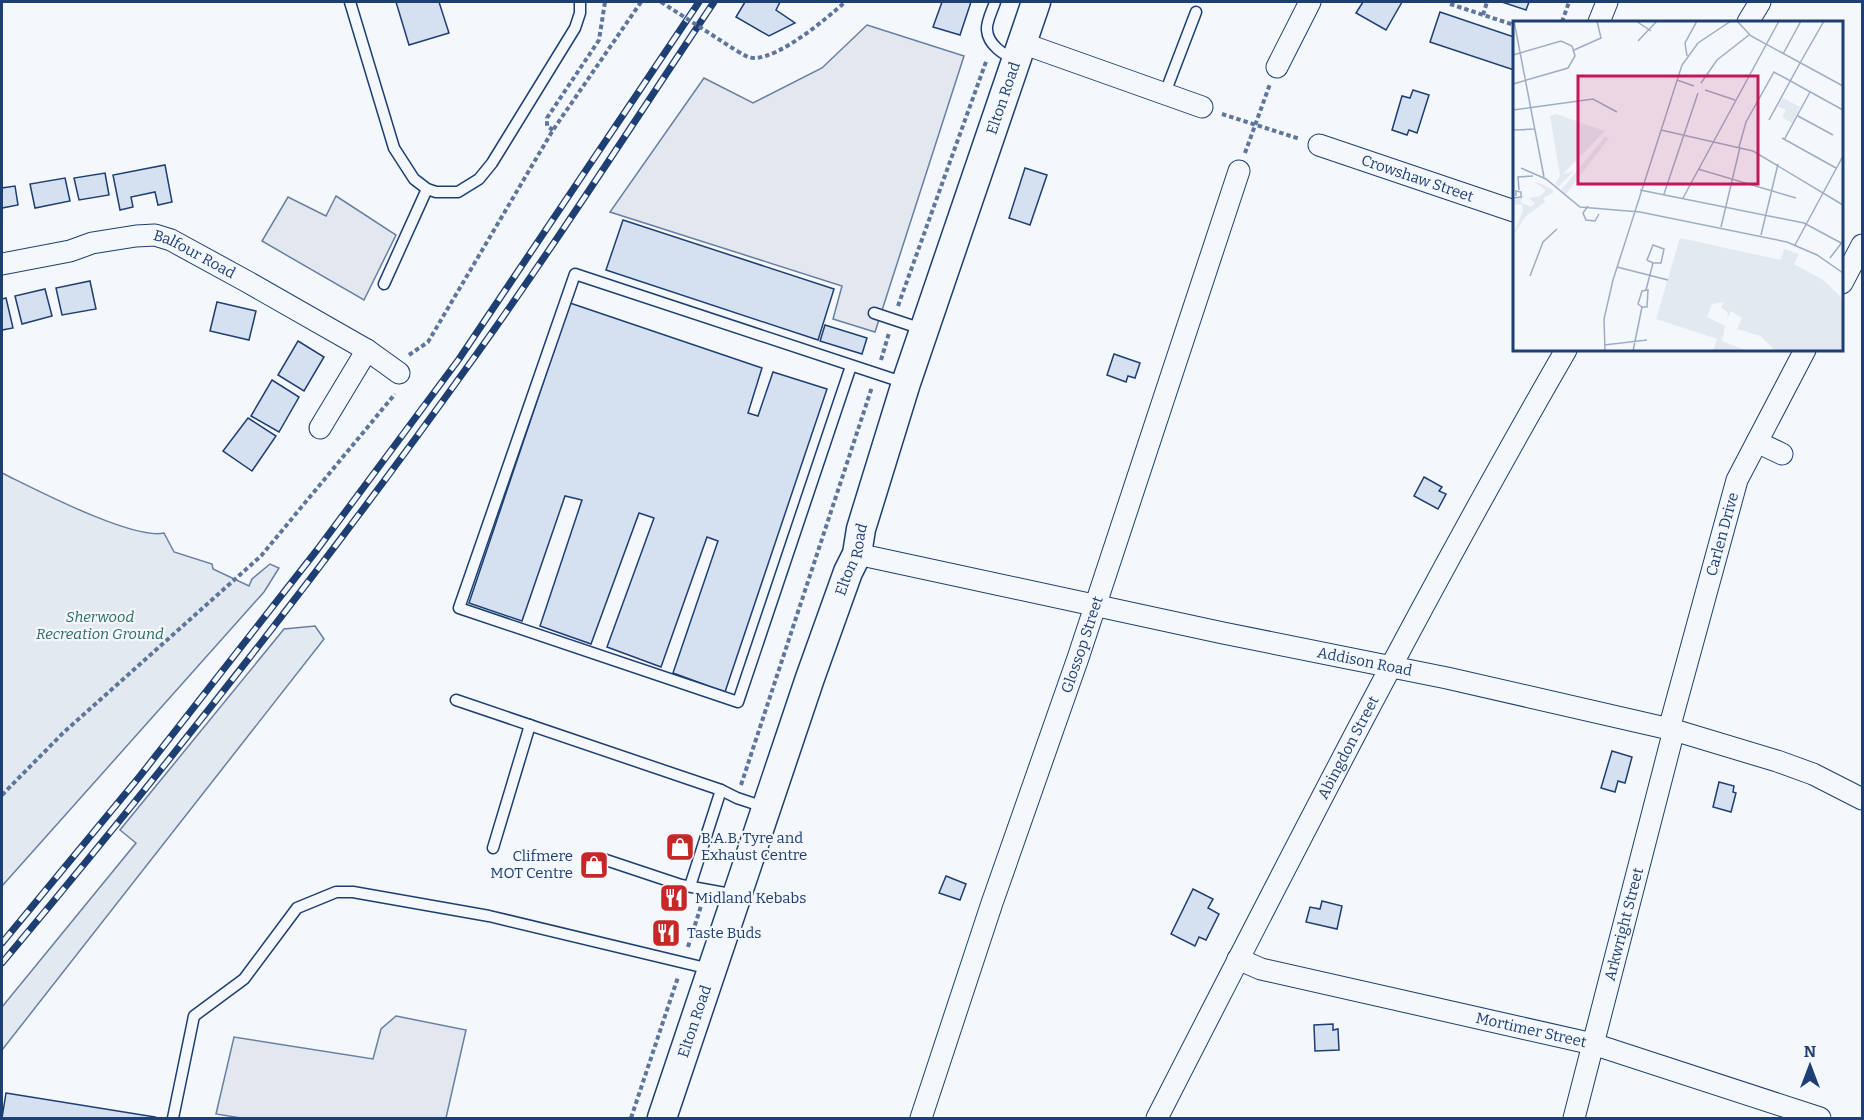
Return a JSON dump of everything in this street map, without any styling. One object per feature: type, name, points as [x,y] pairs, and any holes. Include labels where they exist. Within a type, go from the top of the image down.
[{"type":"street","name":"Elton Road","points":[[662,1119],[836,606],[857,554],[861,529],[906,383],[1036,2]]},
{"type":"street","points":[[1277,67],[1310,2]]},
{"type":"street","points":[[1599,21],[1607,2]]},
{"type":"street","points":[[1749,21],[1760,2]]},
{"type":"street","points":[[1019,52],[1165,93],[1202,106]]},
{"type":"street","name":"Crowshaw Street","points":[[1318,145],[1513,210]]},
{"type":"street","name":"Glossop Street","points":[[921,1119],[992,903],[1096,605],[1239,171]]},
{"type":"street","name":"Balfour Road","points":[[2,264],[70,251],[92,243],[155,235],[171,240],[367,350],[401,376]]},
{"type":"street","points":[[1843,281],[1863,245]]},
{"type":"street","points":[[320,428],[367,350]]},
{"type":"street","name":"Abingdon Street","points":[[1157,1119],[1390,667],[1501,462],[1565,351]]},
{"type":"street","name":"Carlen Drive","points":[[1672,729],[1737,480],[1805,351]]},
{"type":"street","points":[[1757,442],[1782,454]]},
{"type":"street","name":"Addison Road","points":[[857,554],[1672,729],[1813,774],[1863,799]]},
{"type":"street","name":"Arkwright Street","points":[[1574,1119],[1672,729]]},
{"type":"street","name":"Mortimer Street","points":[[1238,959],[1261,969],[1593,1044],[1820,1119]]},
{"type":"lane","points":[[350,2],[394,148],[409,173],[428,189],[436,192],[458,192],[479,179],[485,172],[575,28],[580,13],[580,2]]},
{"type":"lane","points":[[995,2],[987,29],[991,43],[1005,56],[1019,52]]},
{"type":"lane","points":[[1165,93],[1196,12]]},
{"type":"lane","points":[[384,284],[428,189]]},
{"type":"lane","points":[[851,366],[738,702],[459,608],[575,274],[906,383]]},
{"type":"lane","points":[[874,313],[925,330]]},
{"type":"lane","points":[[456,700],[721,790],[767,808]]},
{"type":"lane","points":[[493,848],[530,725]]},
{"type":"lane","points":[[690,886],[721,790]]},
{"type":"lane","points":[[603,859],[690,886],[737,896]]},
{"type":"lane","points":[[172,1119],[194,1016],[244,980],[297,908],[336,892],[353,892],[489,916],[713,970]]},
{"type":"path","points":[[555,128],[547,126],[547,118],[599,40],[605,2]]},
{"type":"path","points":[[2,795],[64,732],[261,556],[401,376],[407,356],[428,342],[555,128],[641,2]]},
{"type":"path","points":[[661,2],[737,51],[748,57],[757,58],[778,51],[821,22],[845,2]]},
{"type":"path","points":[[1483,15],[1487,2]]},
{"type":"path","points":[[1562,21],[1569,2]]},
{"type":"path","points":[[1450,4],[1513,24]]},
{"type":"path","points":[[737,798],[893,320],[991,43]]},
{"type":"path","points":[[1239,171],[1254,124],[1277,67]]},
{"type":"path","points":[[1202,106],[1318,145]]},
{"type":"path","points":[[631,1119],[706,889]]},
{"type":"green space","name":"Sherwood Recreation Ground","points":[[2,473],[107,521],[149,533],[164,533],[174,552],[212,564],[213,569],[249,586],[252,579],[270,564],[279,568],[264,592],[2,886]]},
{"type":"green space","points":[[315,626],[324,639],[2,1050],[2,1007],[136,843],[120,830],[284,629]]},
{"type":"shaded area","points":[[867,25],[964,56],[875,332],[833,319],[842,286],[610,212],[704,78],[753,103],[822,68]]},
{"type":"shaded area","points":[[336,196],[396,235],[364,300],[262,241],[288,197],[326,216]]},
{"type":"shaded area","points":[[396,1016],[466,1030],[446,1118],[241,1118],[216,1114],[234,1037],[373,1059],[381,1029]]},
{"type":"building","points":[[396,2],[439,2],[449,33],[409,45]]},
{"type":"building","points":[[745,2],[780,2],[776,10],[795,23],[769,36],[736,17]]},
{"type":"building","points":[[942,2],[971,2],[960,35],[933,27]]},
{"type":"building","points":[[1363,2],[1402,2],[1386,30],[1356,13]]},
{"type":"building","points":[[1502,2],[1529,2],[1526,10]]},
{"type":"building","points":[[1440,12],[1513,37],[1513,70],[1430,42]]},
{"type":"building","points":[[1413,90],[1429,95],[1417,133],[1409,130],[1407,135],[1392,130],[1402,96],[1410,98]]},
{"type":"building","points":[[165,165],[172,202],[158,205],[155,192],[131,197],[133,207],[120,210],[113,175]]},
{"type":"building","points":[[1025,168],[1047,175],[1030,225],[1009,218]]},
{"type":"building","points":[[105,173],[109,195],[79,200],[74,178]]},
{"type":"building","points":[[65,178],[70,201],[35,208],[30,184]]},
{"type":"building","points":[[15,186],[18,205],[2,208],[2,188]]},
{"type":"building","points":[[623,220],[834,289],[818,340],[606,270]]},
{"type":"building","points":[[90,281],[96,309],[62,315],[56,288]]},
{"type":"building","points":[[45,289],[52,316],[22,324],[15,296]]},
{"type":"building","points":[[6,298],[13,328],[2,330],[2,299]]},
{"type":"building","points":[[217,302],[256,311],[249,340],[210,331]]},
{"type":"building","points":[[570,303],[762,368],[748,413],[758,416],[773,372],[827,389],[725,692],[673,673],[718,541],[707,537],[661,667],[607,647],[654,518],[639,513],[591,644],[540,626],[582,500],[565,496],[522,621],[469,603]]},
{"type":"building","points":[[825,325],[867,338],[862,354],[820,341]]},
{"type":"building","points":[[298,341],[324,357],[304,391],[278,375]]},
{"type":"building","points":[[1114,354],[1140,363],[1135,378],[1128,376],[1126,382],[1107,375]]},
{"type":"building","points":[[272,380],[299,397],[279,432],[251,416]]},
{"type":"building","points":[[248,418],[276,436],[252,471],[223,451]]},
{"type":"building","points":[[1424,477],[1442,487],[1439,491],[1446,494],[1438,509],[1414,496]]},
{"type":"building","points":[[1612,751],[1632,757],[1625,783],[1618,781],[1615,792],[1601,788]]},
{"type":"building","points":[[1719,782],[1734,786],[1733,792],[1736,793],[1731,812],[1713,807]]},
{"type":"building","points":[[946,876],[966,884],[960,900],[939,893]]},
{"type":"building","points":[[1193,889],[1213,899],[1208,908],[1219,914],[1206,940],[1199,937],[1195,946],[1171,934]]},
{"type":"building","points":[[1322,901],[1342,906],[1337,929],[1306,922],[1310,907],[1320,909]]},
{"type":"building","points":[[1333,1024],[1333,1030],[1338,1029],[1339,1050],[1315,1051],[1314,1025]]},
{"type":"building","points":[[6,1093],[155,1117],[2,1118]]},
{"type":"railway","points":[[2,943],[140,776],[317,550],[459,359],[699,2]]},
{"type":"railway","points":[[2,963],[241,669],[356,519],[531,276],[714,2]]},
{"type":"place","name":"B.A.B. Tyre and Exhaust Centre","points":[[680,847]]},
{"type":"place","name":"Clifmere MOT Centre","points":[[594,865]]},
{"type":"place","name":"Midland Kebabs","points":[[674,898]]},
{"type":"place","name":"Taste Buds","points":[[666,933]]}]
